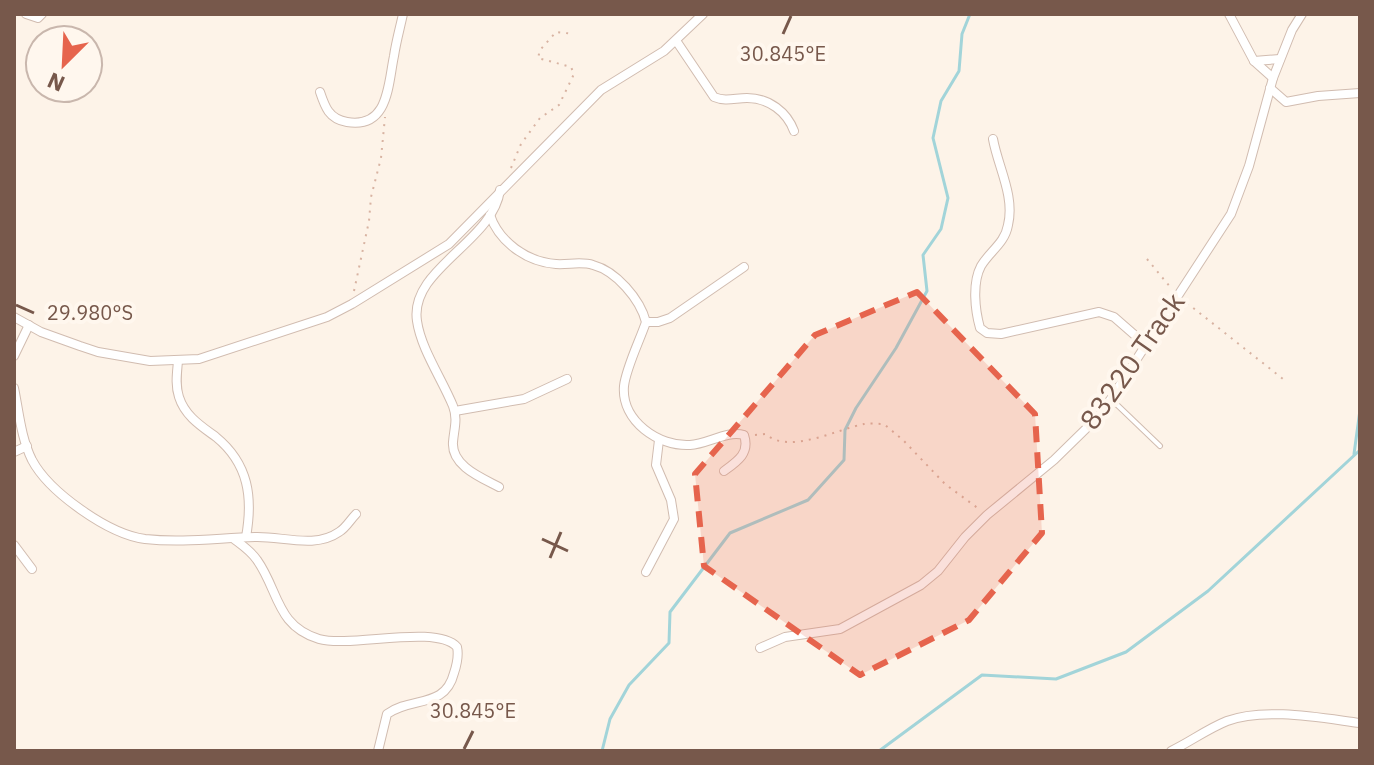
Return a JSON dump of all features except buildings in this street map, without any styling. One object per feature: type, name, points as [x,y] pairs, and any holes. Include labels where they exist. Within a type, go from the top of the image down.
[{"type":"street","points":[[26,14],[38,18],[42,14]]},
{"type":"street","points":[[320,92],[326,109],[343,122],[361,121],[374,116],[384,106],[403,14]]},
{"type":"street","points":[[14,317],[98,352],[150,361],[178,361],[208,356],[310,324],[352,304],[449,244],[601,90],[677,42],[703,14]]},
{"type":"street","points":[[1229,14],[1254,61],[1273,78]]},
{"type":"street","name":"83220 Track","points":[[760,648],[785,637],[840,629],[879,605],[913,590],[938,571],[987,515],[1072,444],[1111,399],[1217,237],[1237,199],[1273,78],[1302,14]]},
{"type":"street","points":[[677,42],[714,97],[722,100],[754,99],[774,106],[786,116],[794,131]]},
{"type":"street","points":[[1254,61],[1280,59]]},
{"type":"street","points":[[1270,88],[1286,102],[1360,93]]},
{"type":"street","points":[[993,139],[1010,215],[1003,239],[978,274],[976,292],[980,328],[987,333],[1001,334],[1099,312],[1114,317],[1145,344]]},
{"type":"street","points":[[499,487],[470,471],[455,455],[455,411],[423,343],[416,309],[431,280],[473,238],[490,215],[500,189]]},
{"type":"street","points":[[490,215],[502,238],[534,258],[555,264],[587,263],[604,269],[634,297],[646,322],[624,386],[632,415],[659,440],[690,445],[738,433],[746,436],[744,455],[724,471]]},
{"type":"street","points":[[646,322],[670,318],[744,267]]},
{"type":"street","points":[[14,356],[29,325]]},
{"type":"street","points":[[178,361],[177,390],[183,408],[230,449],[245,474],[250,499],[246,537]]},
{"type":"street","points":[[455,411],[524,399],[567,379]]},
{"type":"street","points":[[14,388],[27,446],[36,467],[53,487],[86,512],[120,531],[142,539],[217,541],[273,536],[304,541],[323,539],[341,531],[356,514]]},
{"type":"street","points":[[646,572],[674,519],[671,500],[656,465],[659,440]]},
{"type":"street","points":[[14,452],[27,446]]},
{"type":"street","points":[[233,538],[258,561],[283,614],[303,633],[333,641],[398,637],[444,640],[457,647],[458,657],[448,689],[438,697],[387,714],[378,751]]},
{"type":"street","points":[[14,545],[32,569]]},
{"type":"street","points":[[1171,751],[1239,717],[1306,716],[1360,723]]},
{"type":"lane","points":[[1111,399],[1160,446]]},
{"type":"path","points":[[513,177],[511,168],[519,147],[540,118],[559,105],[574,74],[568,66],[538,58],[540,50],[556,32],[574,34]]},
{"type":"path","points":[[352,304],[382,149],[384,106]]},
{"type":"path","points":[[1147,259],[1177,296],[1283,379]]},
{"type":"path","points":[[746,436],[766,434],[771,440],[788,443],[865,424],[884,424],[945,484],[987,515]]},
{"type":"highlighted area","points":[[917,292],[1035,414],[1042,533],[969,620],[860,675],[704,566],[695,474],[815,335]]},
{"type":"waterway","points":[[602,751],[610,719],[629,685],[669,643],[670,612],[730,533],[808,500],[844,460],[845,430],[927,291],[923,255],[941,229],[948,198],[933,138],[941,101],[959,71],[962,34],[970,14]]},
{"type":"waterway","points":[[1354,454],[1360,410]]},
{"type":"waterway","points":[[879,751],[982,675],[1056,679],[1126,652],[1208,591],[1360,450]]}]
